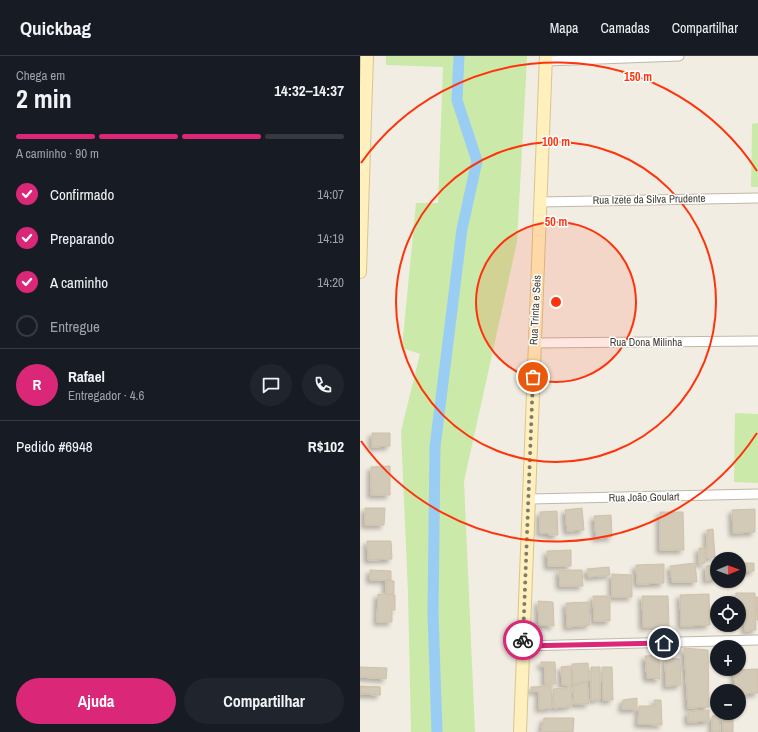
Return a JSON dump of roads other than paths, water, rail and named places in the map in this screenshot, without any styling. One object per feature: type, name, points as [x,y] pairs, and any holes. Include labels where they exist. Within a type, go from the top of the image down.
[{"type":"street","points":[[360,272],[367,56]]},
{"type":"street","points":[[546,58],[679,56]]},
{"type":"street","name":"Rua Trinta e Seis","points":[[520,732],[546,58]]},
{"type":"street","name":"Rua Izete da Silva Prudente","points":[[540,202],[758,198]]},
{"type":"street","name":"Rua Dona Milinha","points":[[534,342],[758,342]]},
{"type":"street","name":"Rua João Goulart","points":[[530,499],[758,494]]},
{"type":"street","points":[[523,646],[758,640]]},
{"type":"waterway","points":[[437,732],[433,613],[435,447],[462,229],[477,161],[457,100],[459,56]]}]
